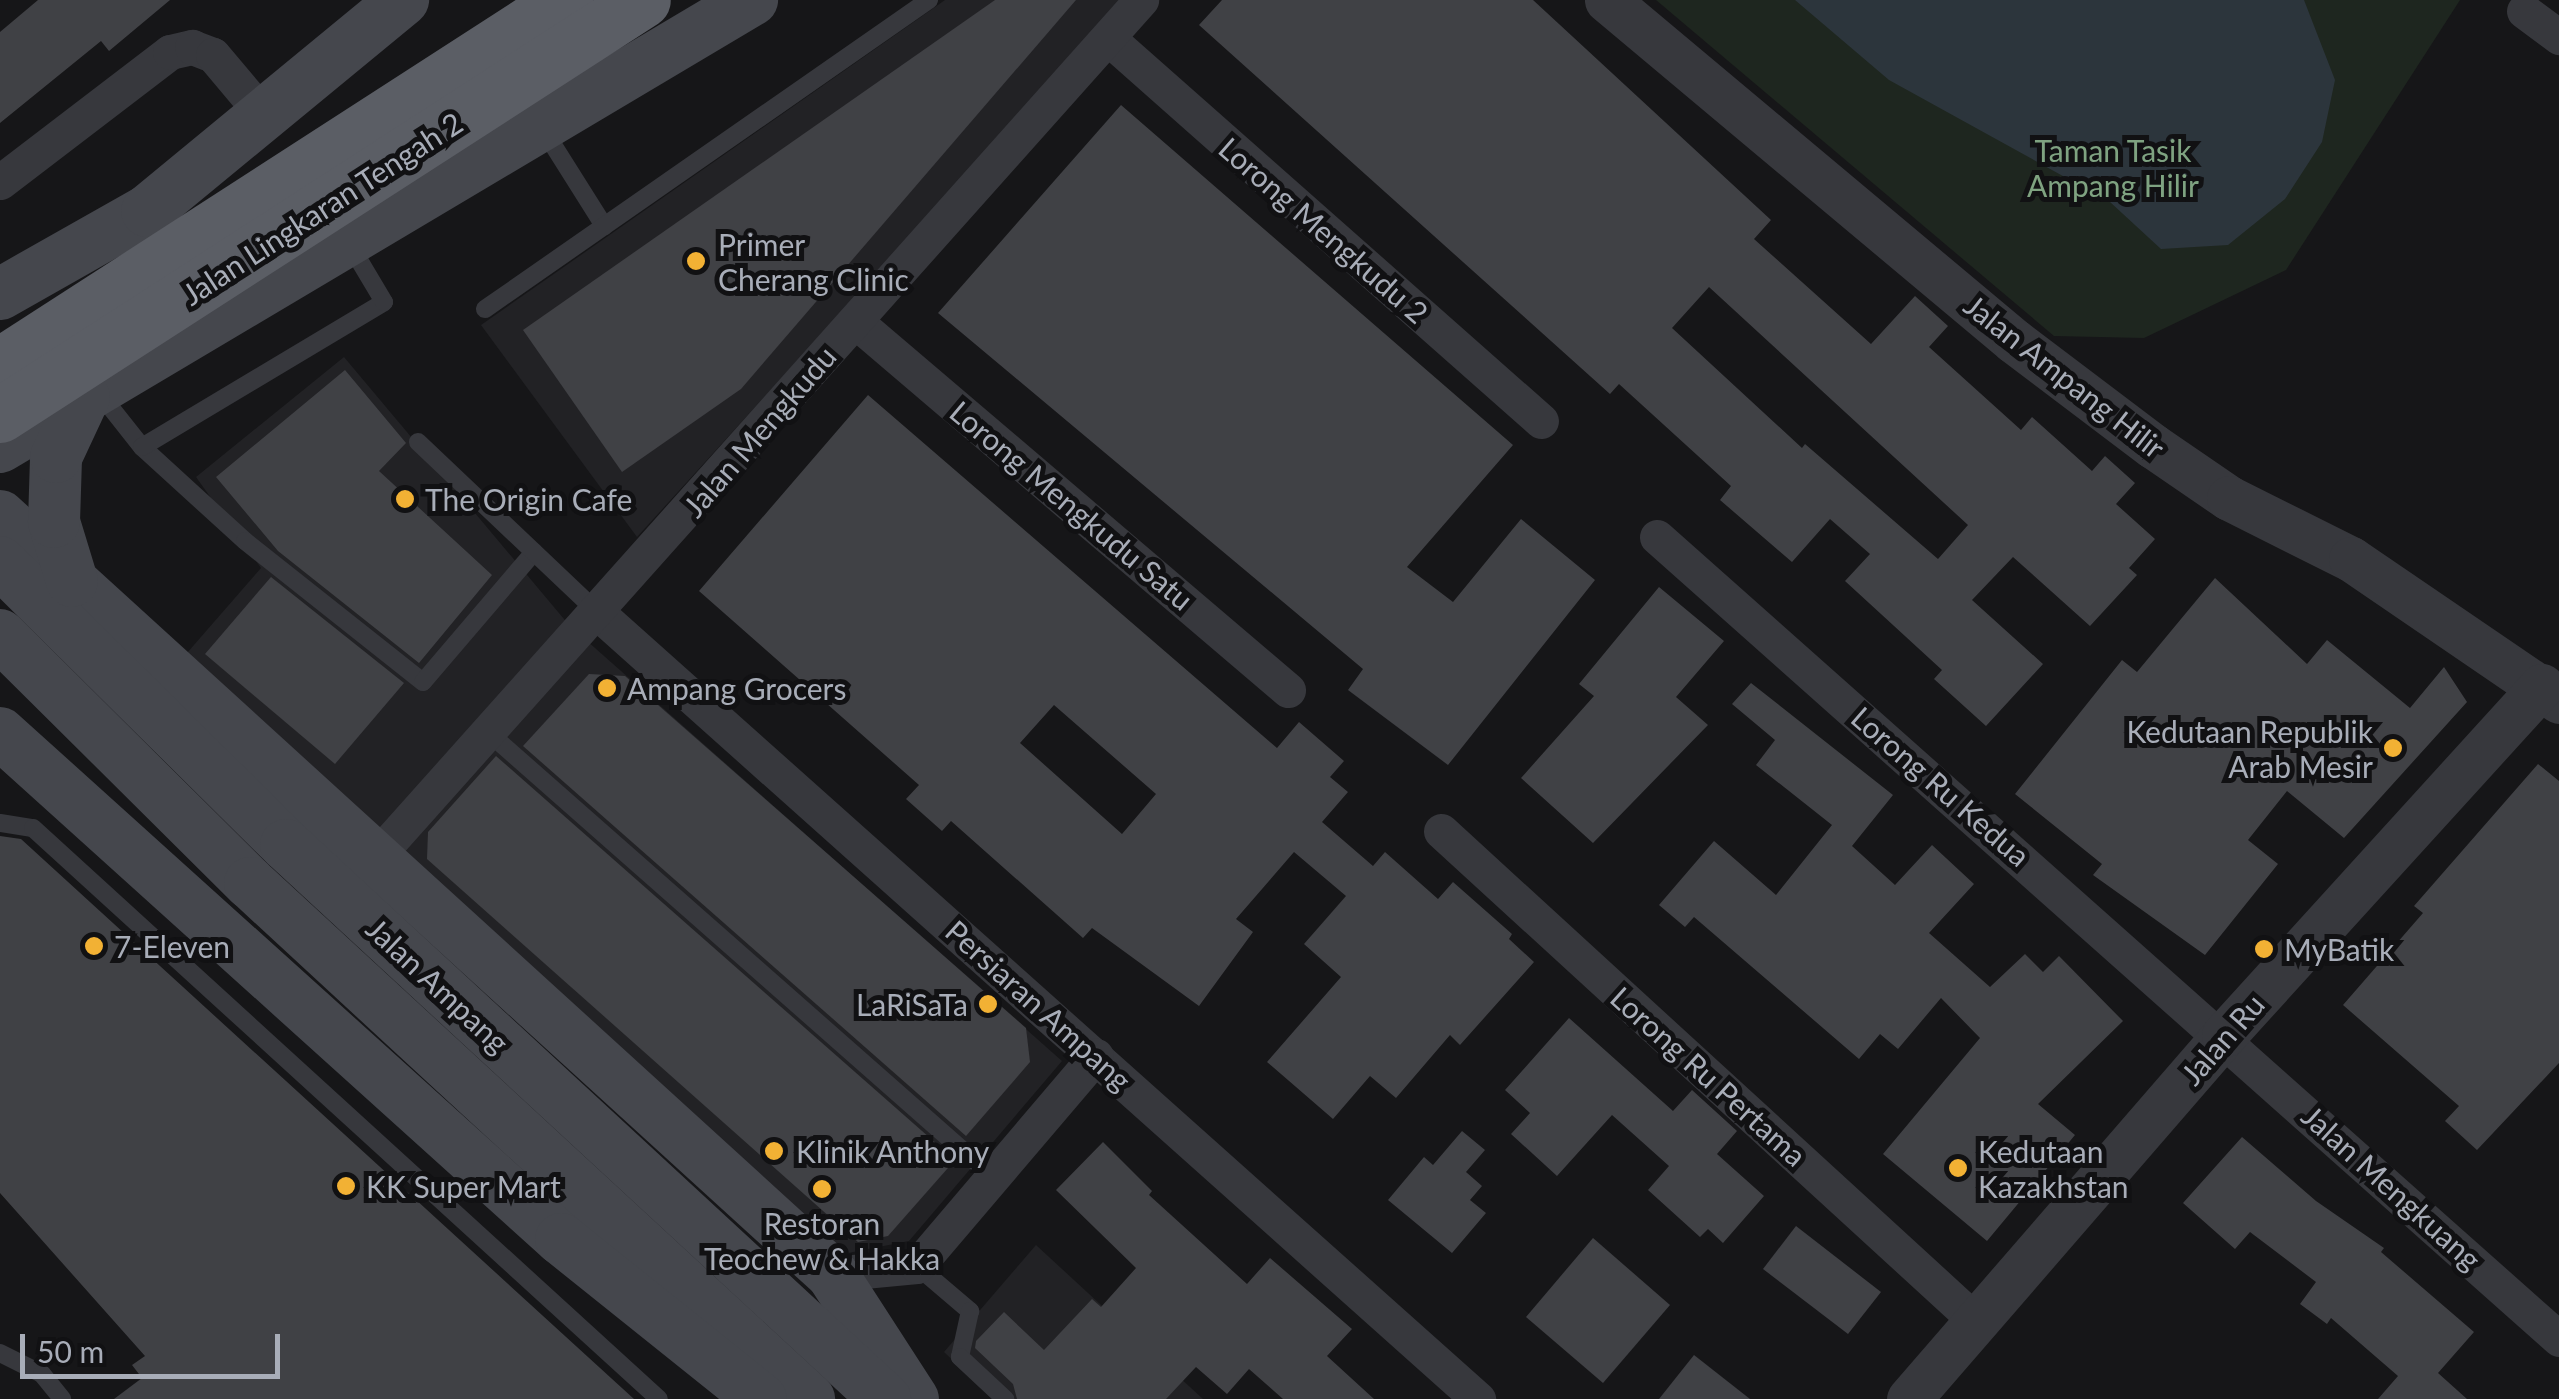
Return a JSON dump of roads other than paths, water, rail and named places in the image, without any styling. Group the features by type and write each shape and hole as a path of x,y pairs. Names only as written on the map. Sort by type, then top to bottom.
{"highway":[{"name":"Jalan Lingkaran Tengah 2","path":"0,365 565,0"},
{"name":"Jalan Lingkaran Tengah 2","path":"46,406 643,0"}],"main road":[{"path":"0,294 147,211 261,112 403,0"},
{"path":"0,447 46,406 348,240 752,0"},
{"path":"46,406 56,457 54,522 72,582"},
{"path":"7,540 72,582 832,1274 913,1399"},
{"name":"Jalan Ampang","path":"7,540 286,845 885,1399"},
{"name":"Jalan Ampang","path":"0,635 250,883 810,1399"},
{"path":"0,733 561,1239 762,1399"},
{"path":"0,750 46,776"}],"street":[{"name":"Jalan Mengkudu","path":"374,859 599,614 1141,0"},
{"name":"Jalan Ampang Hilir","path":"1607,0 2014,342 2153,446 2229,498 2351,559 2550,694"},
{"path":"2524,12 2559,37"},
{"name":"Lorong Mengkudu 2","path":"1108,38 1541,421"},
{"path":"0,182 170,52 192,47 213,55 261,112"},
{"name":"Lorong Mengkudu Satu","path":"855,320 1288,690"},
{"name":"Lorong Ru Kedua","path":"1657,537 2224,1035"},
{"name":"Persiaran Ampang","path":"599,614 1478,1399"},
{"name":"Jalan Ru","path":"1909,1399 2224,1035 2550,694"},
{"name":"Lorong Ru Pertama","path":"1441,831 1978,1322"},
{"name":"Jalan Mengkuang","path":"2224,1035 2559,1339"},
{"path":"832,1274 917,1266 1096,1056"}],"lane":[{"path":"485,309 929,0"},
{"path":"540,126 604,226"},
{"path":"142,447 384,302 348,240"},
{"path":"46,406 142,447 244,541 423,682 534,552"},
{"path":"418,442 599,614"},
{"path":"489,734 994,1177"},
{"path":"0,823 33,828 659,1399"},
{"path":"917,1266 970,1311 960,1356 1005,1399"},
{"path":"0,1353 42,1374 62,1399"}],"place":[{"name":"Primer Cherang Clinic","path":"696,261"},
{"name":"The Origin Cafe","path":"405,499"},
{"name":"Ampang Grocers","path":"607,688"},
{"name":"Kedutaan Republik Arab Mesir","path":"2393,748"},
{"name":"7-Eleven","path":"94,946"},
{"name":"MyBatik","path":"2264,949"},
{"name":"LaRiSaTa","path":"988,1004"},
{"name":"Klinik Anthony","path":"774,1151"},
{"name":"Kedutaan Kazakhstan","path":"1958,1168"},
{"name":"KK Super Mart","path":"346,1186"},
{"name":"Restoran Teochew & Hakka","path":"822,1189"}],"park label":[{"name":"Taman Tasik Ampang Hilir","path":"2113,167"}]}
